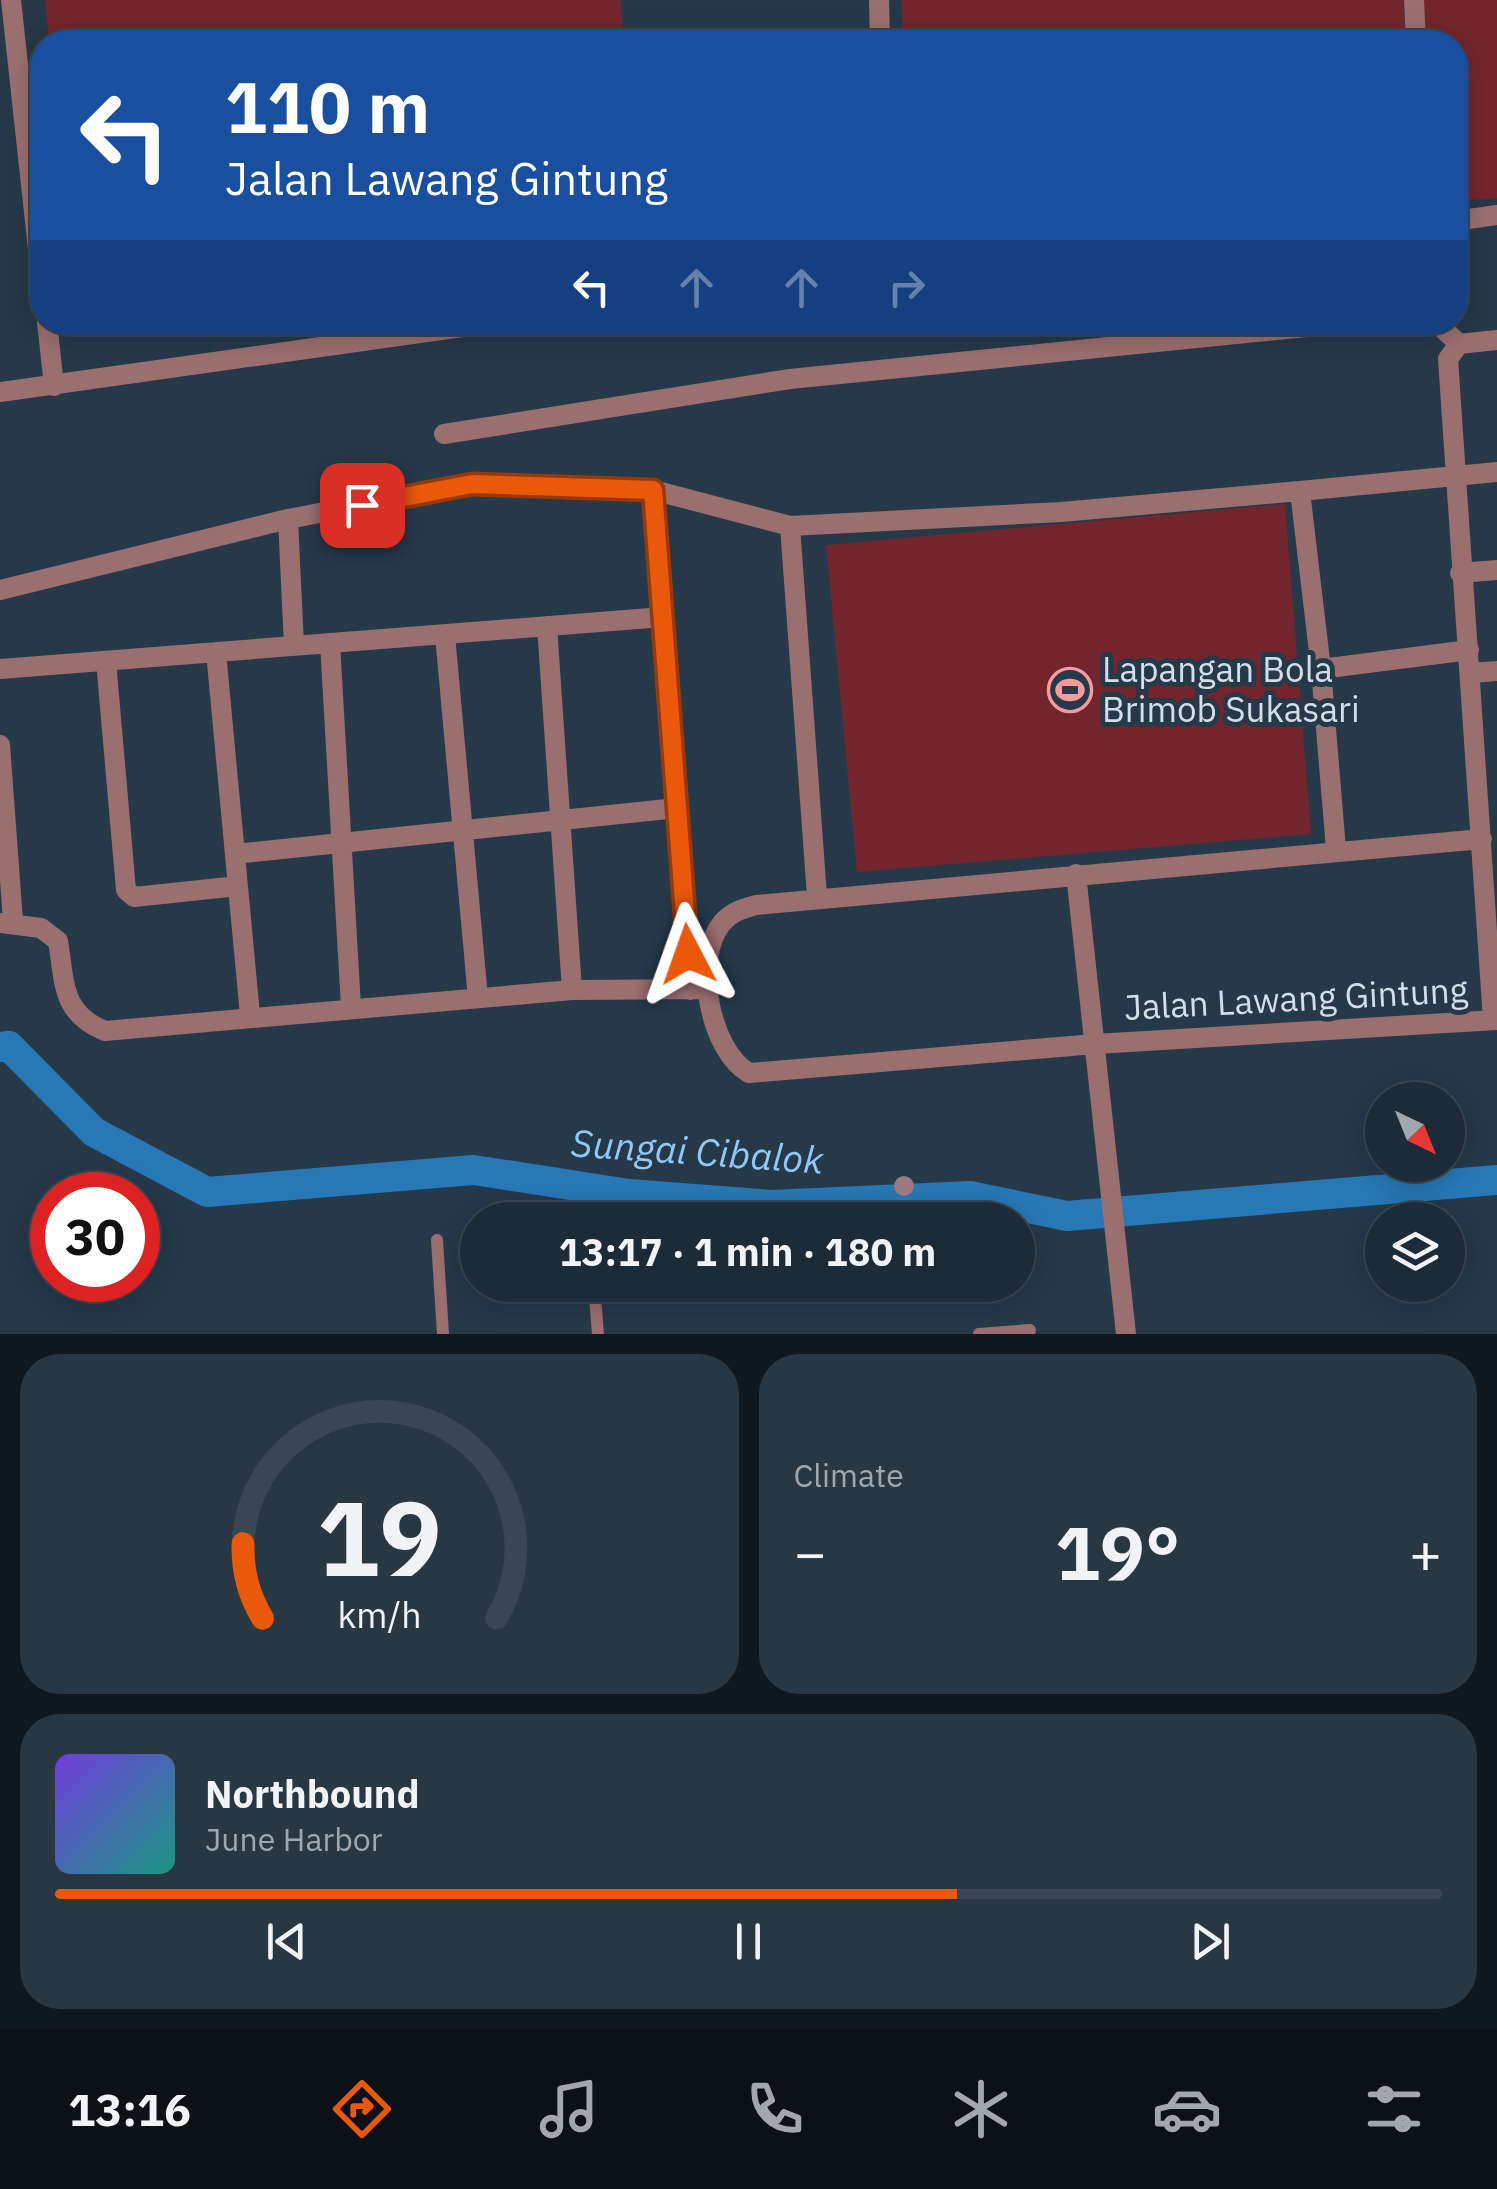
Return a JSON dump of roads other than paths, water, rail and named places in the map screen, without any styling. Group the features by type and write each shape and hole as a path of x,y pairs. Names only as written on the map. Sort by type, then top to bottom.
{"street":[{"path":"10,0 30,179"},
{"path":"879,0 880,30"},
{"path":"1414,0 1415,30"},
{"path":"1468,219 1497,215"},
{"path":"48,335 54,386"},
{"path":"0,392 408,335"},
{"path":"444,434 790,379 1228,335"},
{"path":"1450,335 1459,344 1497,340"},
{"name":"Jalan Lawang Gintung","path":"653,490 677,808 699,989 718,1042 732,1064 749,1073 1095,1044 1495,1020 1492,891 1482,839 1488,780 1460,574 1454,476 1448,359 1459,344"},
{"path":"0,590 288,520 472,484 653,490 790,526 1061,512 1497,472"},
{"path":"1300,490 1322,668 1336,849"},
{"path":"288,520 294,646"},
{"path":"790,526 817,896"},
{"path":"1460,574 1497,570"},
{"path":"0,669 662,618"},
{"path":"548,626 572,990"},
{"path":"445,635 478,998"},
{"path":"330,643 351,1007"},
{"path":"1322,668 1469,650"},
{"path":"216,652 250,1015"},
{"path":"106,660 126,890 134,897 238,886"},
{"path":"1472,673 1497,671"},
{"path":"0,745 6,922 41,928 58,942 69,1004 83,1022 105,1030 572,990 699,989"},
{"path":"235,854 677,808"},
{"name":"Jalan Lawang Gintung","path":"699,989 718,926 732,912 817,896 1482,839"},
{"name":"Jalan Lawang Gintung","path":"1076,874 1126,1334"}],"lane":[{"path":"436,1240 444,1334"},
{"path":"595,1302 598,1334"},
{"path":"980,1334 1030,1330"}],"waterway":[{"name":"Sungai Cibalok","path":"0,1047 9,1046 94,1132 207,1192 474,1170 629,1194 772,1205 970,1196 1067,1216 1497,1180"}],"place":[{"name":"Lapangan Bola Brimob Sukasari","path":"1070,690"}]}
